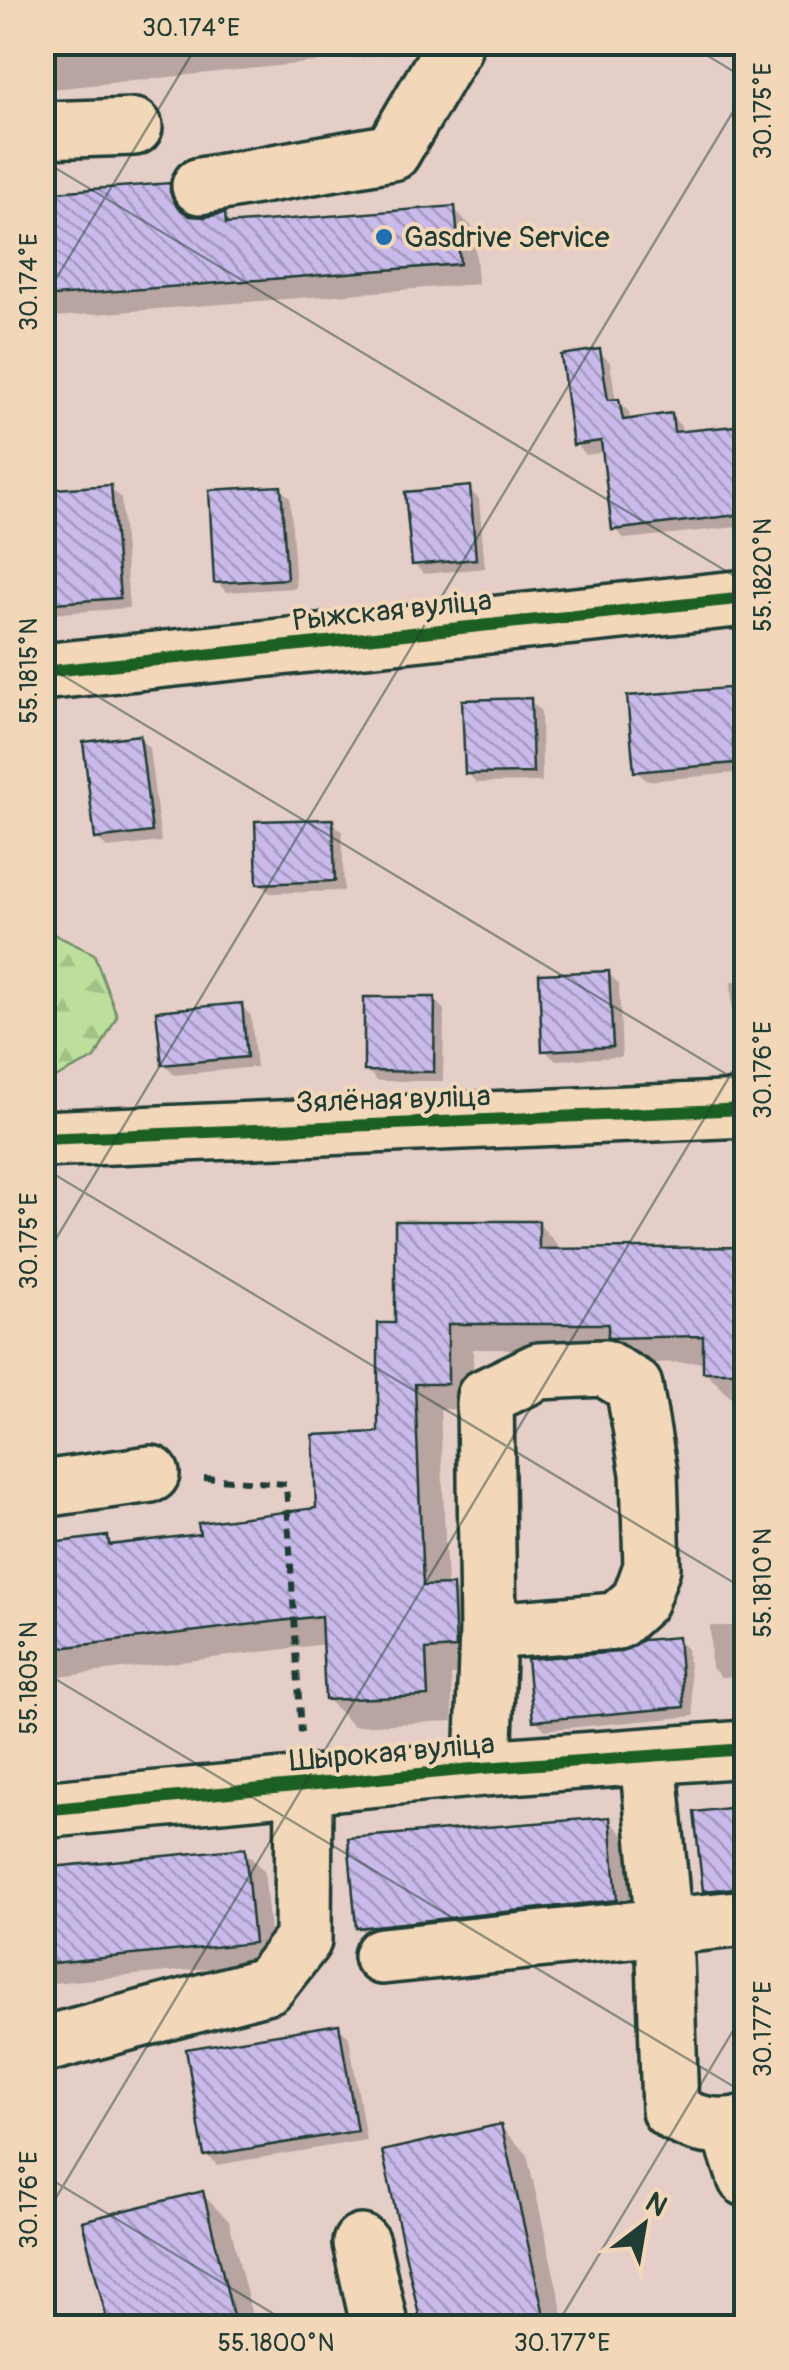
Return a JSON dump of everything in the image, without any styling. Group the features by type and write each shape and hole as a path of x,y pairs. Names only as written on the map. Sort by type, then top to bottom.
{"street":[{"path":"200,186 392,152 454,48 453,42"},
{"path":"42,130 134,127"},
{"name":"Рыжская вуліца","path":"42,672 746,598"},
{"name":"Зялёная вуліца","path":"42,1139 746,1109"},
{"path":"483,1768 488,1631 485,1396 539,1371 604,1368 634,1386 649,1473 652,1567 640,1600 617,1621 488,1631"},
{"path":"42,1489 151,1474"},
{"name":"Шырокая вуліца","path":"42,1810 483,1768 746,1749"},
{"path":"648,1758 664,1928 670,2110 688,2122 741,2143"},
{"path":"42,2044 268,1985 303,1940 304,1784"},
{"path":"382,1956 746,1918"},
{"path":"361,2243 380,2328"}],"path":[{"path":"151,1474 286,1484 304,1784"}],"green space":[{"path":"43,929 94,954 117,1016 95,1058 43,1084"}],"building":[{"path":"170,183 177,207 190,216 225,213 226,224 455,206 460,264 42,297 42,193"},
{"path":"600,349 608,400 619,399 623,420 672,413 674,432 746,425 746,514 612,530 601,441 573,445 561,355"},
{"path":"111,485 120,598 42,604 42,490"},
{"path":"281,486 287,579 214,583 209,490"},
{"path":"470,486 476,559 412,565 405,492"},
{"path":"728,688 735,763 634,772 627,696"},
{"path":"531,698 533,773 465,774 462,700"},
{"path":"140,735 152,832 95,839 83,742"},
{"path":"333,819 335,881 257,884 255,821"},
{"path":"609,971 613,1047 542,1051 539,974"},
{"path":"364,997 435,997 434,1072 364,1071"},
{"path":"242,1003 247,1057 162,1065 156,1011"},
{"path":"395,1221 539,1221 539,1249 746,1247 746,1372 703,1372 703,1336 608,1338 608,1324 448,1324 448,1384 415,1384 423,1586 453,1585 456,1648 426,1650 428,1696 325,1700 321,1616 42,1650 42,1544 108,1536 109,1545 200,1534 198,1523 316,1508 313,1435 378,1432 378,1323 395,1323"},
{"path":"678,1637 684,1707 533,1721 527,1659 619,1652 643,1640"},
{"path":"746,1806 746,1887 703,1891 694,1812"},
{"path":"610,1817 617,1900 356,1928 348,1838"},
{"path":"245,1848 254,1943 42,1964 42,1868"},
{"path":"339,2024 357,2131 204,2156 186,2049"},
{"path":"501,2124 547,2328 422,2328 382,2151"},
{"path":"203,2191 236,2328 109,2328 82,2221"}],"cycle path":[{"path":"42,672 746,598"},
{"path":"42,1139 746,1109"},
{"path":"42,1810 483,1768 746,1749"}],"place":[{"name":"Gasdrive Service","path":"384,237"}]}
